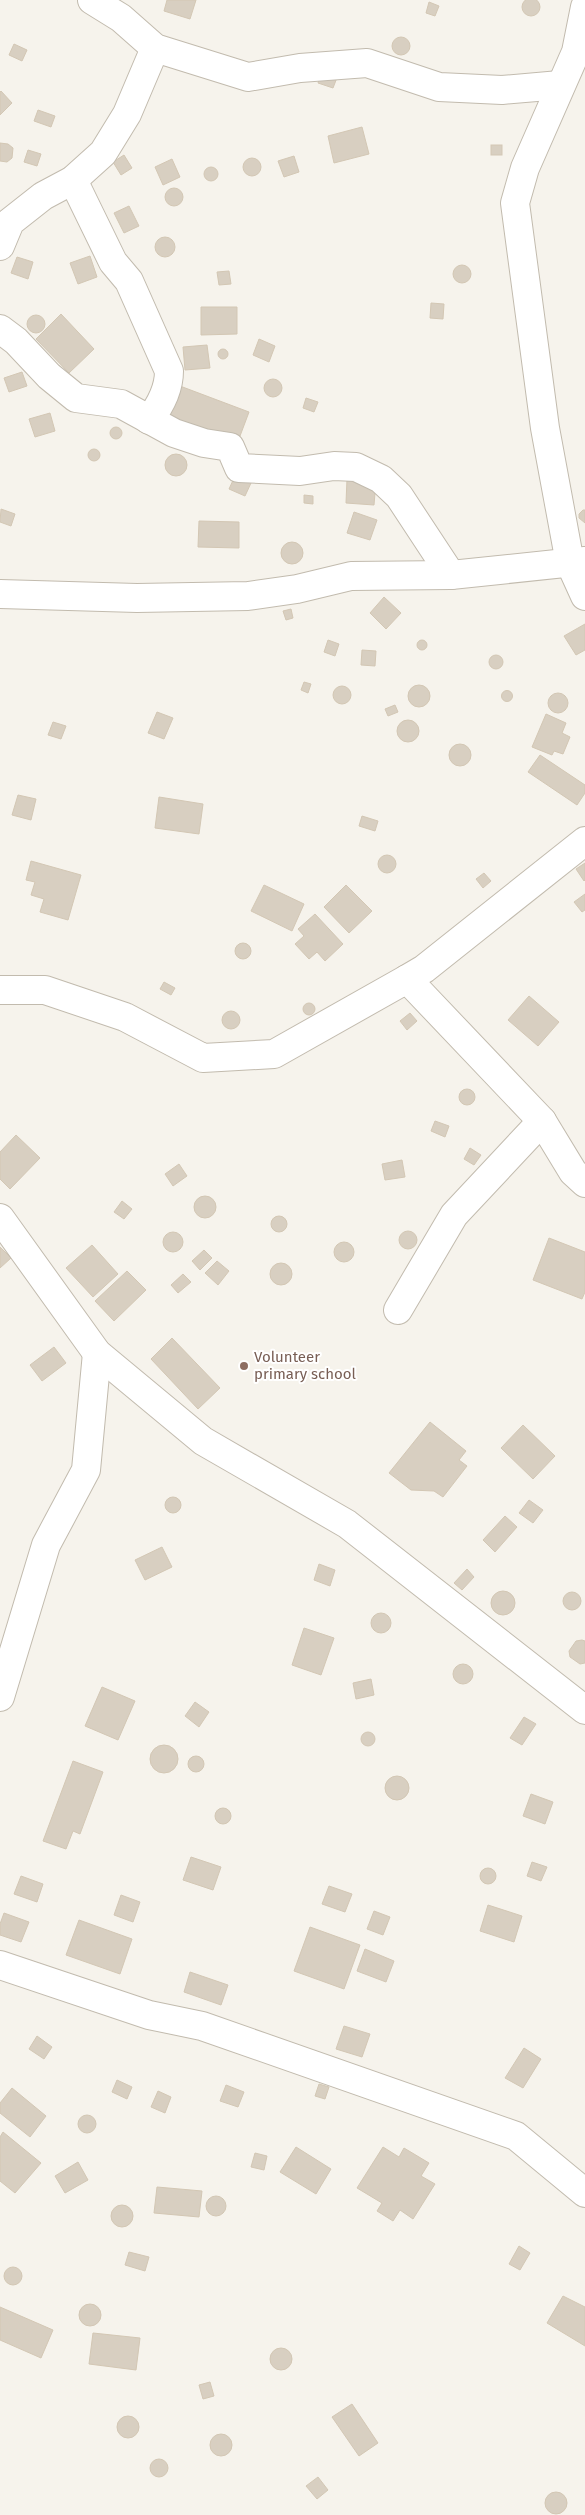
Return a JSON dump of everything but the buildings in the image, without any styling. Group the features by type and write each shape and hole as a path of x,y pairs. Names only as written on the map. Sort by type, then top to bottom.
{"street":[{"path":"92,0 121,18 155,48 248,77 300,68 367,63 439,87 502,90 570,81"},
{"path":"585,8 570,81 525,168 515,204 545,428 585,596"},
{"path":"0,246 10,222 43,196 74,180 103,153 127,114 155,48"},
{"path":"74,180 114,262 129,280 169,371 169,380 160,406 149,420"},
{"path":"0,329 16,341 49,376 76,398 121,404 174,433 204,443 230,447 239,468 300,471 334,466 356,467 381,479 399,496 451,575"},
{"path":"0,594 137,598 248,596 297,589 351,576 451,575 577,562"},
{"path":"0,990 45,990 125,1017 203,1058 274,1054 424,969 585,841"},
{"path":"407,979 542,1121 573,1172 585,1183"},
{"path":"398,1310 454,1215 542,1121"},
{"path":"0,1218 96,1353 203,1440 347,1524 585,1710"},
{"path":"0,1697 46,1545 86,1470 96,1353"},
{"path":"0,1965 150,2015 202,2026 516,2136 585,2193"}],"place":[{"name":"Volunteer primary school","path":"244,1366"}]}
